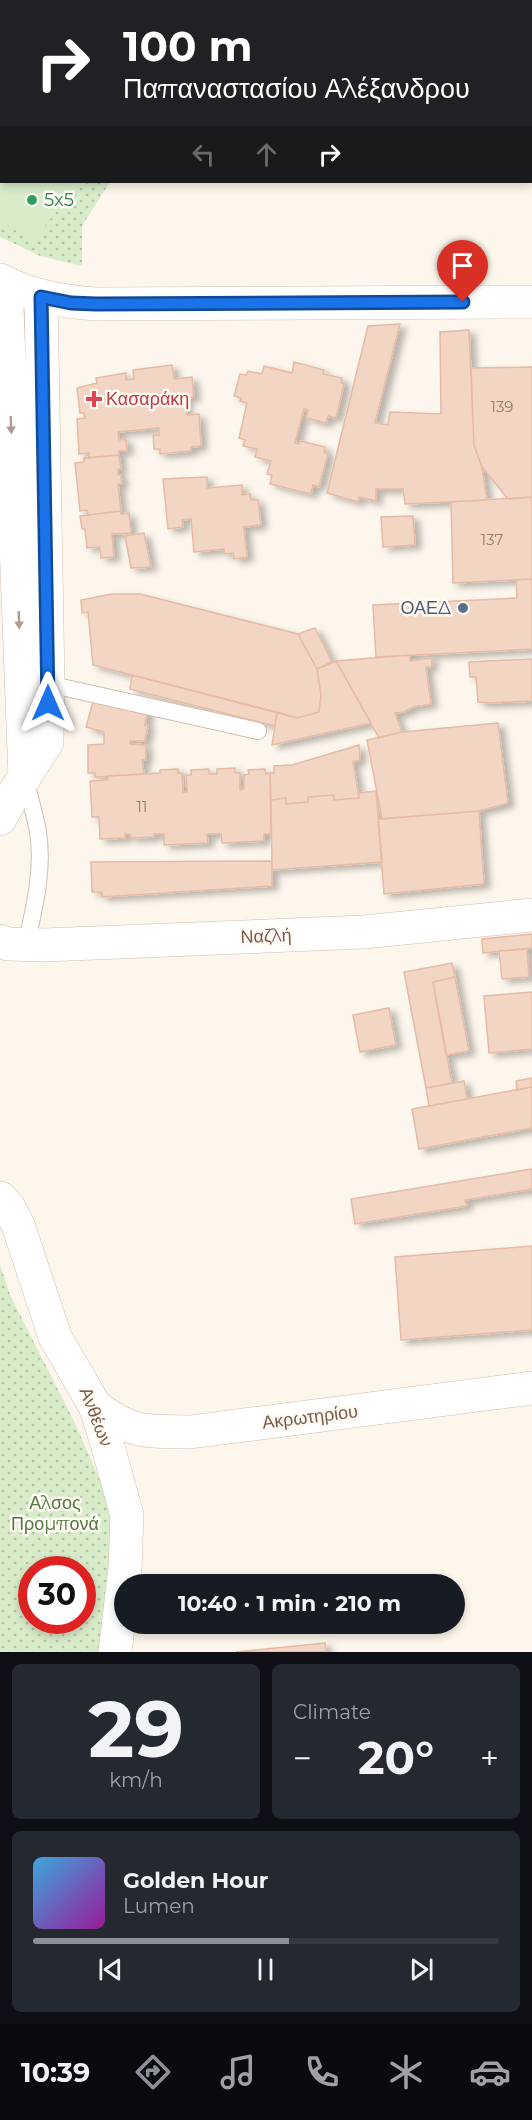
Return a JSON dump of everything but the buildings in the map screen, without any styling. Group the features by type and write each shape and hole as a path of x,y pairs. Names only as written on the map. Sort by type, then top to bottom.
{"street":[{"path":"25,777 3,281 41,297 71,303 96,304 532,302"},
{"path":"0,819 47,742 41,297"},
{"name":"Ναζλή","path":"13,943 364,932 532,915"},
{"name":"Ανθέων","path":"0,1197 8,1206 18,1225 55,1337 95,1406 127,1515 125,1569 114,1652"},
{"name":"Ακρωτηρίου","path":"95,1406 116,1422 141,1431 190,1432 532,1388"}],"lane":[{"path":"48,684 258,731"},
{"path":"13,943 36,897 40,852 38,832 25,777"}],"green space":[{"path":"0,183 109,183 82,226 82,266 40,256 0,237"},
{"name":"5x5","path":"0,183 78,183 32,243 0,219"},
{"name":"Αλσος Προμπονά","path":"0,1265 11,1297 74,1421 120,1525 98,1652 0,1652"}],"place":[{"name":"5x5","path":"32,200"},
{"name":"Κασαράκη","path":"94,399"},
{"name":"ΟΑΕΔ","path":"463,608"}],"route":[{"path":"48,703 41,297 71,303 96,304 463,302"}]}
